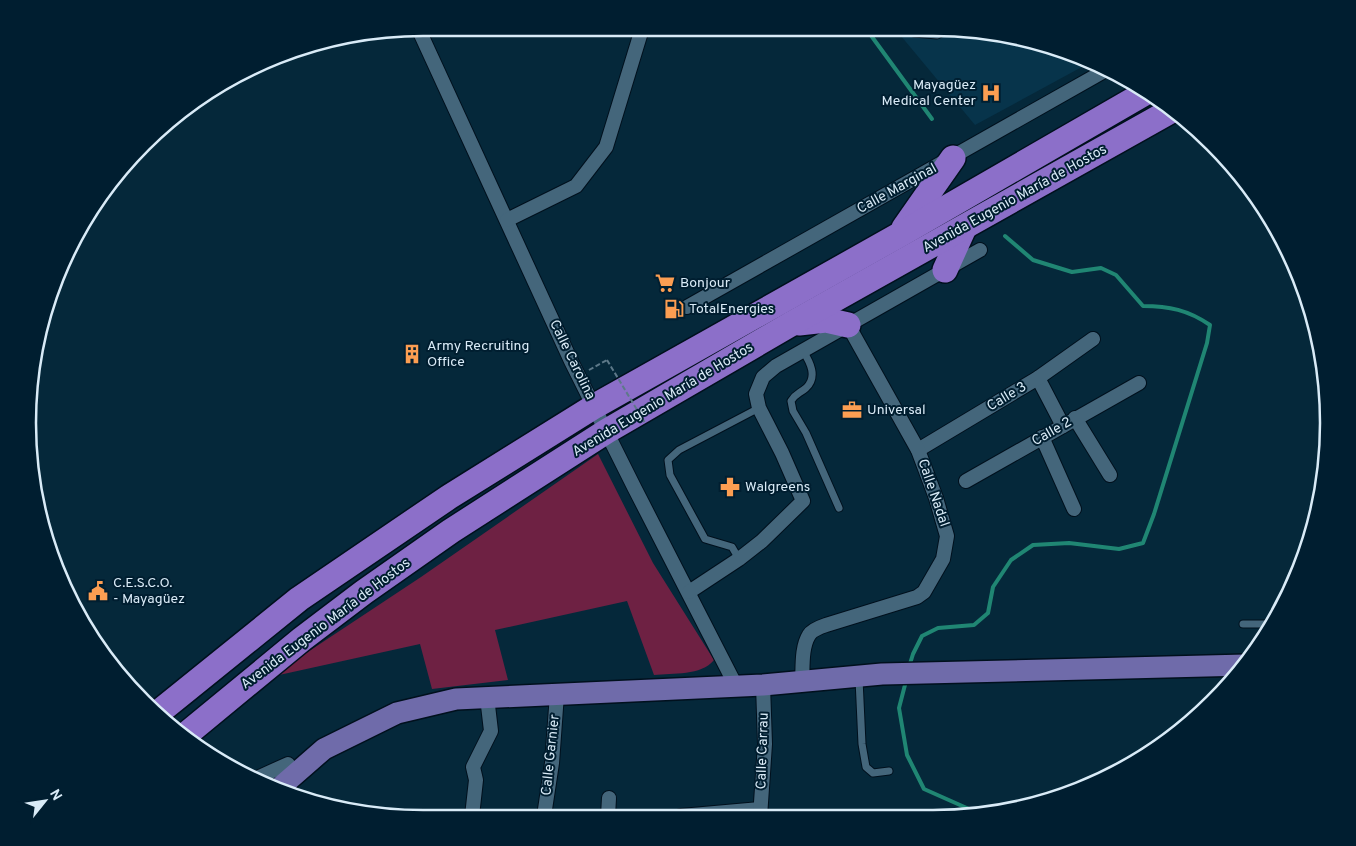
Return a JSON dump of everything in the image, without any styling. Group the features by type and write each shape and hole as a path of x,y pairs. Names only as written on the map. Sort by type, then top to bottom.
{"highway":[{"name":"Avenida Eugenio María de Hostos","path":"163,709 298,599 449,497 595,406 1140,96"},
{"name":"Avenida Eugenio María de Hostos","path":"189,731 302,639 364,592 451,531 607,431 791,324 1165,114"},
{"path":"900,234 953,158"},
{"path":"945,270 964,228"},
{"path":"791,324 826,320 848,326"}],"main road":[{"path":"284,784 324,749 397,713 456,699 763,685 882,674 1234,665"}],"street":[{"name":"Calle Carolina","path":"422,36 571,361 736,686"},
{"path":"507,220 576,186 606,147 640,36"},
{"name":"Calle Marginal","path":"687,307 1099,74"},
{"path":"689,592 762,542 803,501 782,453 759,408 756,394 762,377 776,366 980,250"},
{"name":"Calle Nadal","path":"802,682 804,653 809,634 826,625 917,597 924,592 943,559 947,536 936,498 918,450 848,326"},
{"name":"Calle 3","path":"918,450 1038,378 1093,339"},
{"path":"1038,378 1063,426"},
{"name":"Calle 2","path":"966,481 1139,383"},
{"path":"1075,418 1110,475"},
{"path":"1042,437 1074,509"},
{"name":"Calle Carrau","path":"760,810 765,744 763,685"},
{"name":"Calle Garnier","path":"545,810 552,763 557,694"},
{"path":"473,810 476,780 473,767 491,731 487,698"},
{"path":"264,775 288,764"},
{"path":"609,810 610,798"}],"lane":[{"path":"803,351 811,364 813,377 807,387 796,393 791,401 792,406 839,508"},
{"path":"739,559 732,547 705,539 670,475 668,460 679,450 759,408"},
{"path":"1242,624 1263,624"},
{"path":"858,676 866,767 870,771 889,770"}],"path":[{"path":"593,368 607,360 645,423"}],"shaded area":[{"name":"Mayagüez Medical Center","path":"901,36 958,37 1008,44 1033,49 1082,67 975,125"},
{"path":"598,454 653,563 714,660 708,665 702,669 686,673 654,675 627,601 495,630 508,680 432,689 420,644 270,677 421,577"}],"waterway":[{"path":"871,36 932,119"},
{"path":"909,667 922,636 938,628 974,625 988,613 993,587 1011,560 1033,545 1069,543 1119,549 1143,543 1154,514 1207,343 1210,325 1202,320 1178,310 1143,306 1116,275 1101,268 1072,272 1033,260 1005,236"},
{"path":"906,681 899,708 907,755 924,789 967,808"}],"place":[{"name":"Mayagüez Medical Center","path":"991,93"},
{"name":"Bonjour","path":"665,283"},
{"name":"TotalEnergies","path":"674,309"},
{"name":"Army Recruiting Office","path":"412,354"},
{"name":"Universal","path":"852,410"},
{"name":"Walgreens","path":"730,487"},
{"name":"C.E.S.C.O. - Mayagüez","path":"98,591"}]}
